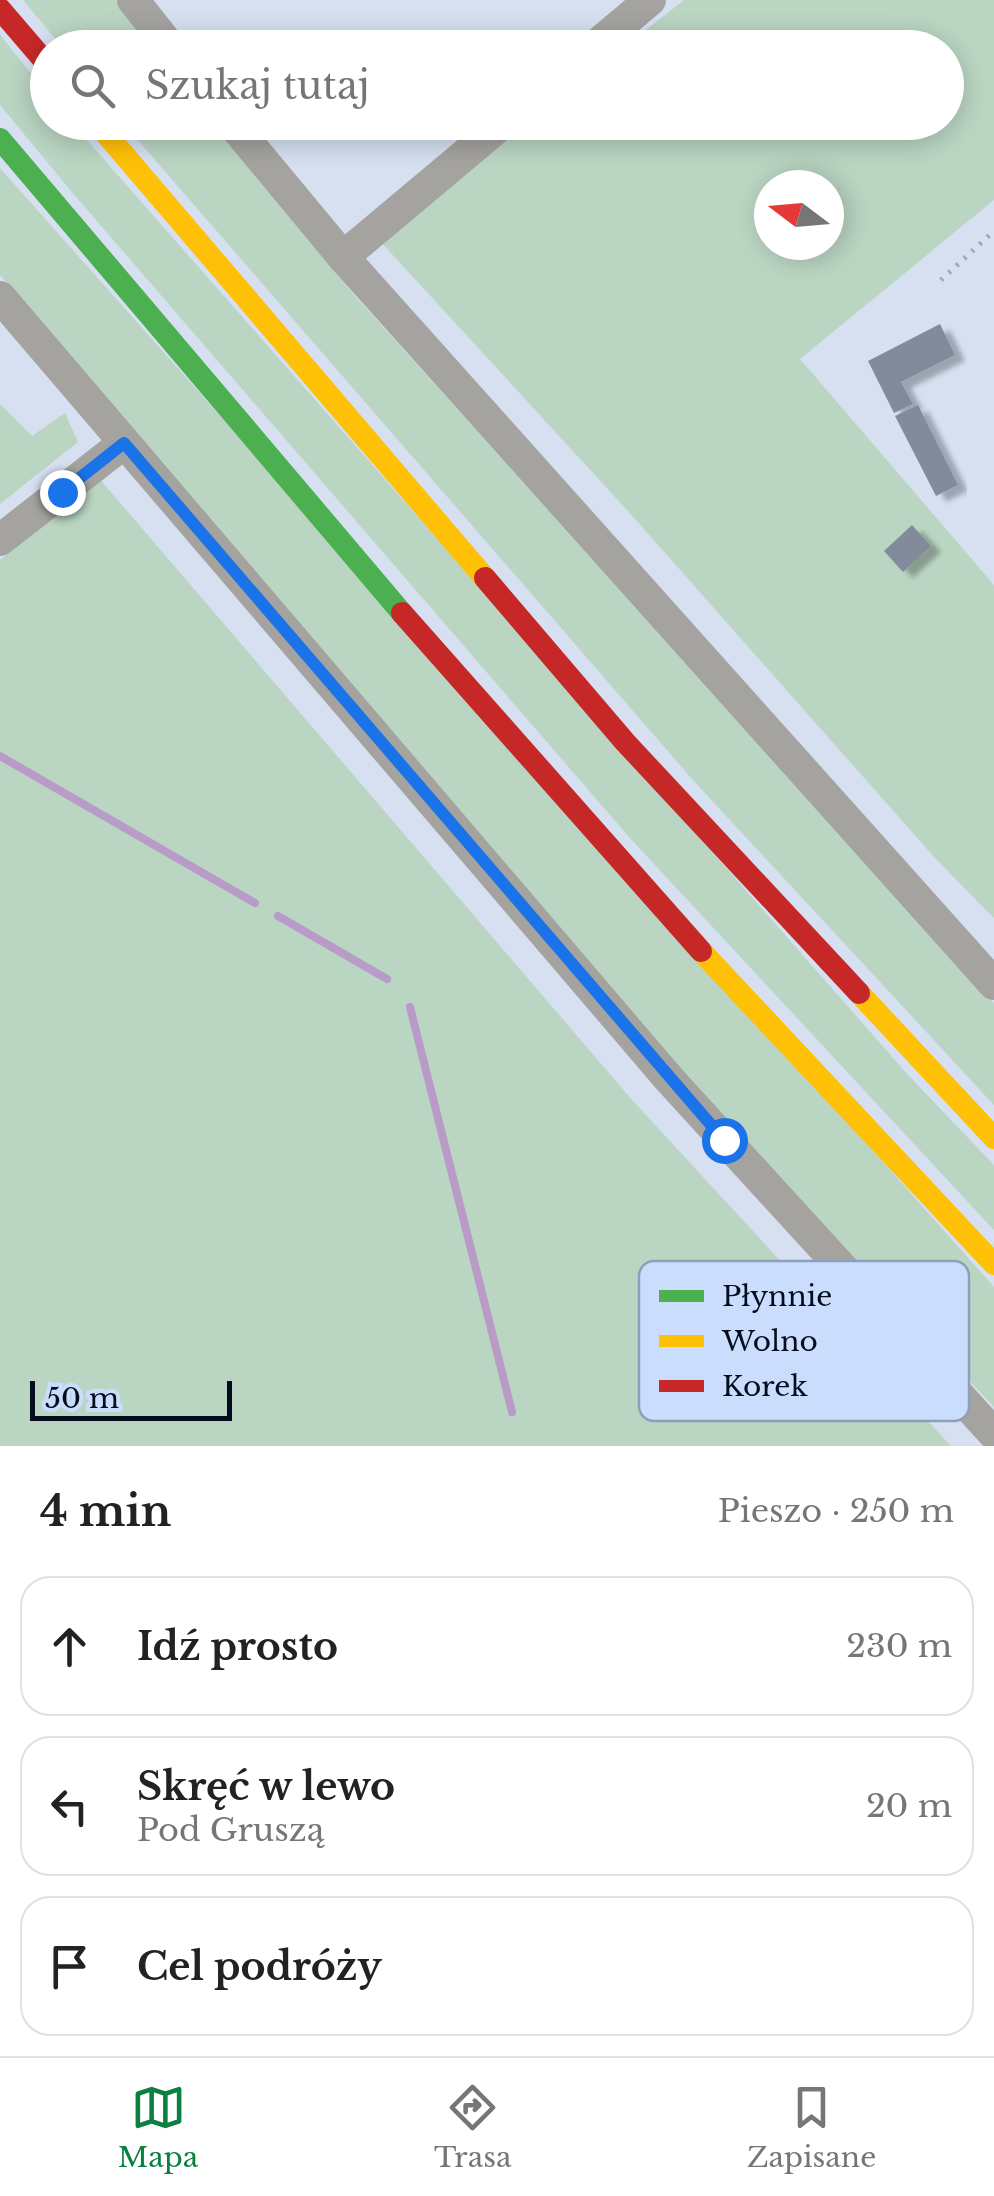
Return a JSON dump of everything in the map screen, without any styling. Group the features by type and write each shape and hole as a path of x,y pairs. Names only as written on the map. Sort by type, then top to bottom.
{"highway":[{"path":"0,9 30,44"},
{"path":"0,139 563,800 852,1118 994,1264"},
{"path":"111,140 625,742 994,1138"}],"street":[{"path":"133,0 157,30"},
{"path":"615,30 650,0"},
{"path":"246,140 343,256 994,984"},
{"path":"343,256 482,140"},
{"path":"0,296 670,1080 836,1261"},
{"path":"0,540 124,443"},
{"path":"969,1407 994,1434"}],"path":[{"path":"941,280 994,231"}],"green space":[{"path":"23,0 116,0 139,30 48,30"},
{"path":"684,0 994,0 994,200 800,359 994,585 994,918 935,858 628,511 379,240 506,140 964,140 964,30 646,30"},
{"path":"0,35 30,72 30,140 87,140 909,1076 994,1165 994,1230 629,837 71,191 0,105"},
{"path":"138,140 225,140 355,296 994,1003 994,1105 692,779"},
{"path":"0,168 994,1287 994,1407 969,1381 969,1261 856,1261 768,1168 428,783 0,275"},
{"path":"0,404 32,436 65,413 78,442 0,504"},
{"path":"98,477 633,1101 780,1261 639,1261 639,1421 928,1421 951,1446 0,1446 0,560"}],"building":[{"path":"940,324 955,355 901,382 913,404 894,413 868,361"},
{"path":"918,405 958,485 936,496 895,416"},
{"path":"912,525 931,546 903,572 884,551"}],"waterway":[{"path":"0,756 255,903"},
{"path":"278,916 387,979"},
{"path":"410,1007 512,1412"}],"traffic: fast":[{"path":"0,139 402,613"}],"traffic: slow":[{"path":"111,140 485,578"},
{"path":"701,951 994,1264"},
{"path":"859,993 994,1138"}],"traffic: jam":[{"path":"0,9 30,44"},
{"path":"485,578 625,742 859,993"},
{"path":"402,613 701,951"}],"route":[{"path":"62,492 124,443 724,1140"}]}
